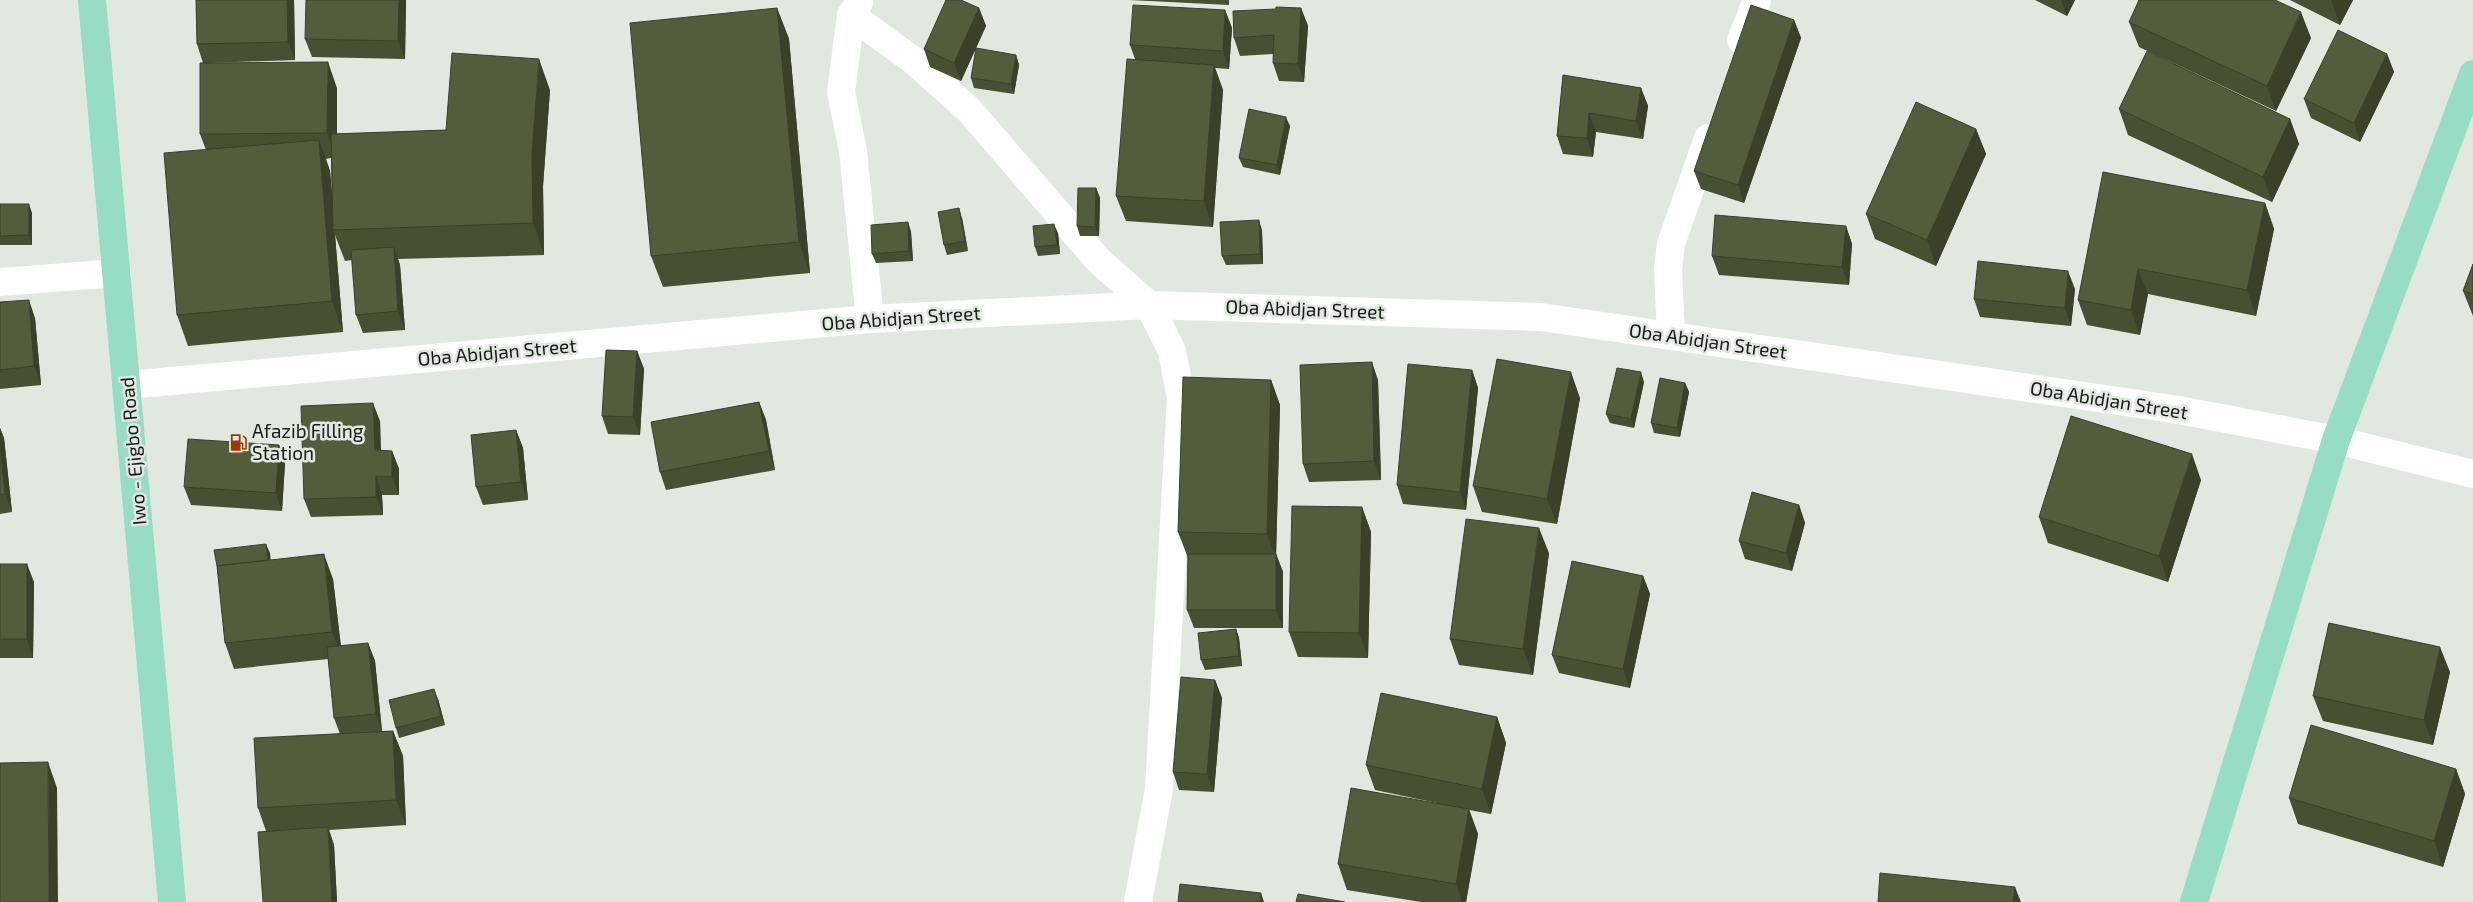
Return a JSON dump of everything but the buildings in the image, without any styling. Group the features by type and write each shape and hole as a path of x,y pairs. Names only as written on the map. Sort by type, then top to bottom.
{"main road":[{"name":"Iwo - Ejigbo Road","path":"92,0 172,902"},
{"path":"2194,902 2336,440 2473,74"}],"street":[{"path":"1734,62 1757,0"},
{"path":"856,8 969,110 1098,261 1148,305 1172,351 1181,398 1159,789 1138,902"},
{"path":"856,8 841,92 853,151 870,319"},
{"path":"1671,335 1668,270 1671,244 1715,116"},
{"path":"0,282 117,272"},
{"name":"Oba Abidjan Street","path":"127,385 870,319 1148,305 1541,316 2173,409 2336,440 2473,474"}],"place":[{"name":"Afazib Filling Station","path":"238,442"}]}
